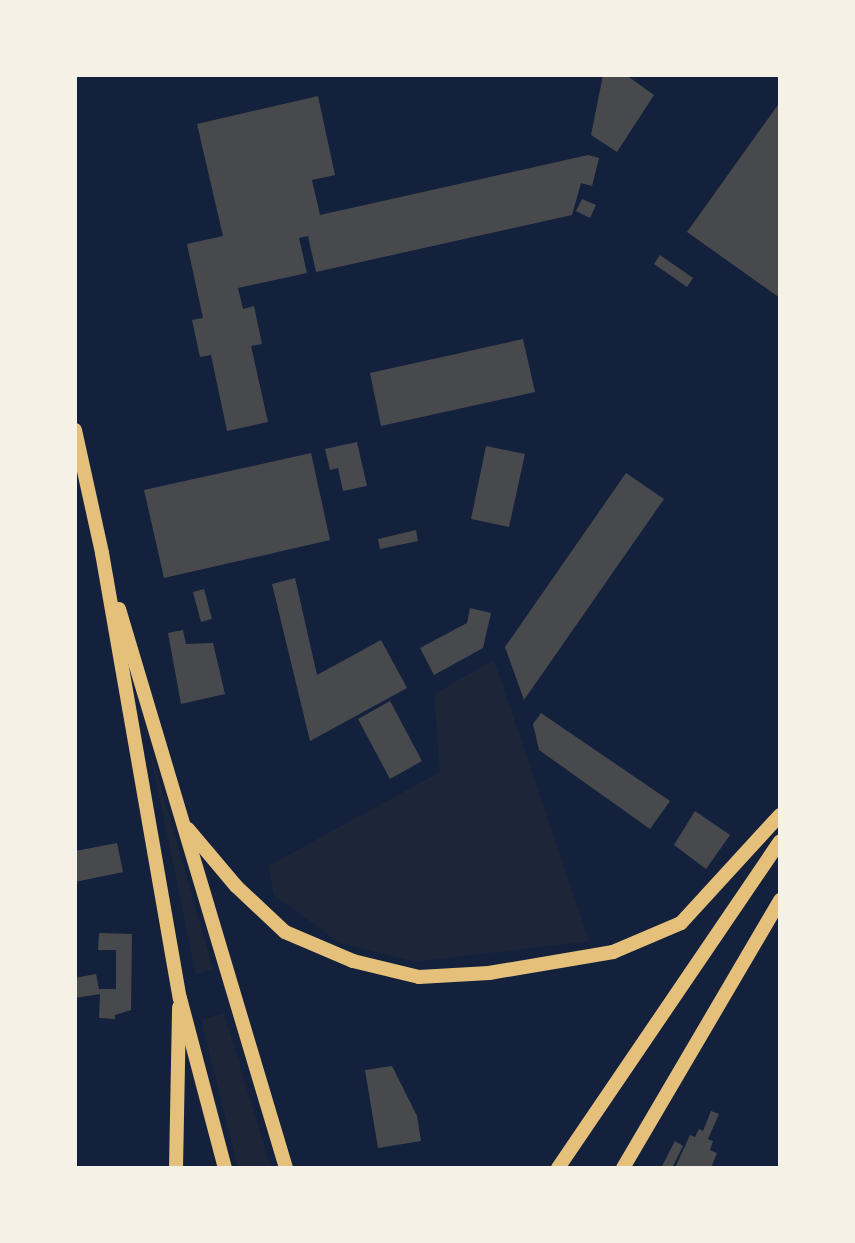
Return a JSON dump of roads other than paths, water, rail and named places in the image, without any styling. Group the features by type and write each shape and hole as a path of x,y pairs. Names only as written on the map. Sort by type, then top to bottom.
{"main road":[{"path":"75,430 102,553 180,998 225,1168"},
{"path":"102,553 188,829 286,1168"},
{"path":"188,829 236,886 285,932 353,961 419,977 489,972 613,951 681,923 780,815"},
{"path":"558,1168 780,841"},
{"path":"623,1168 780,900"},
{"path":"176,1168 180,998"}]}
